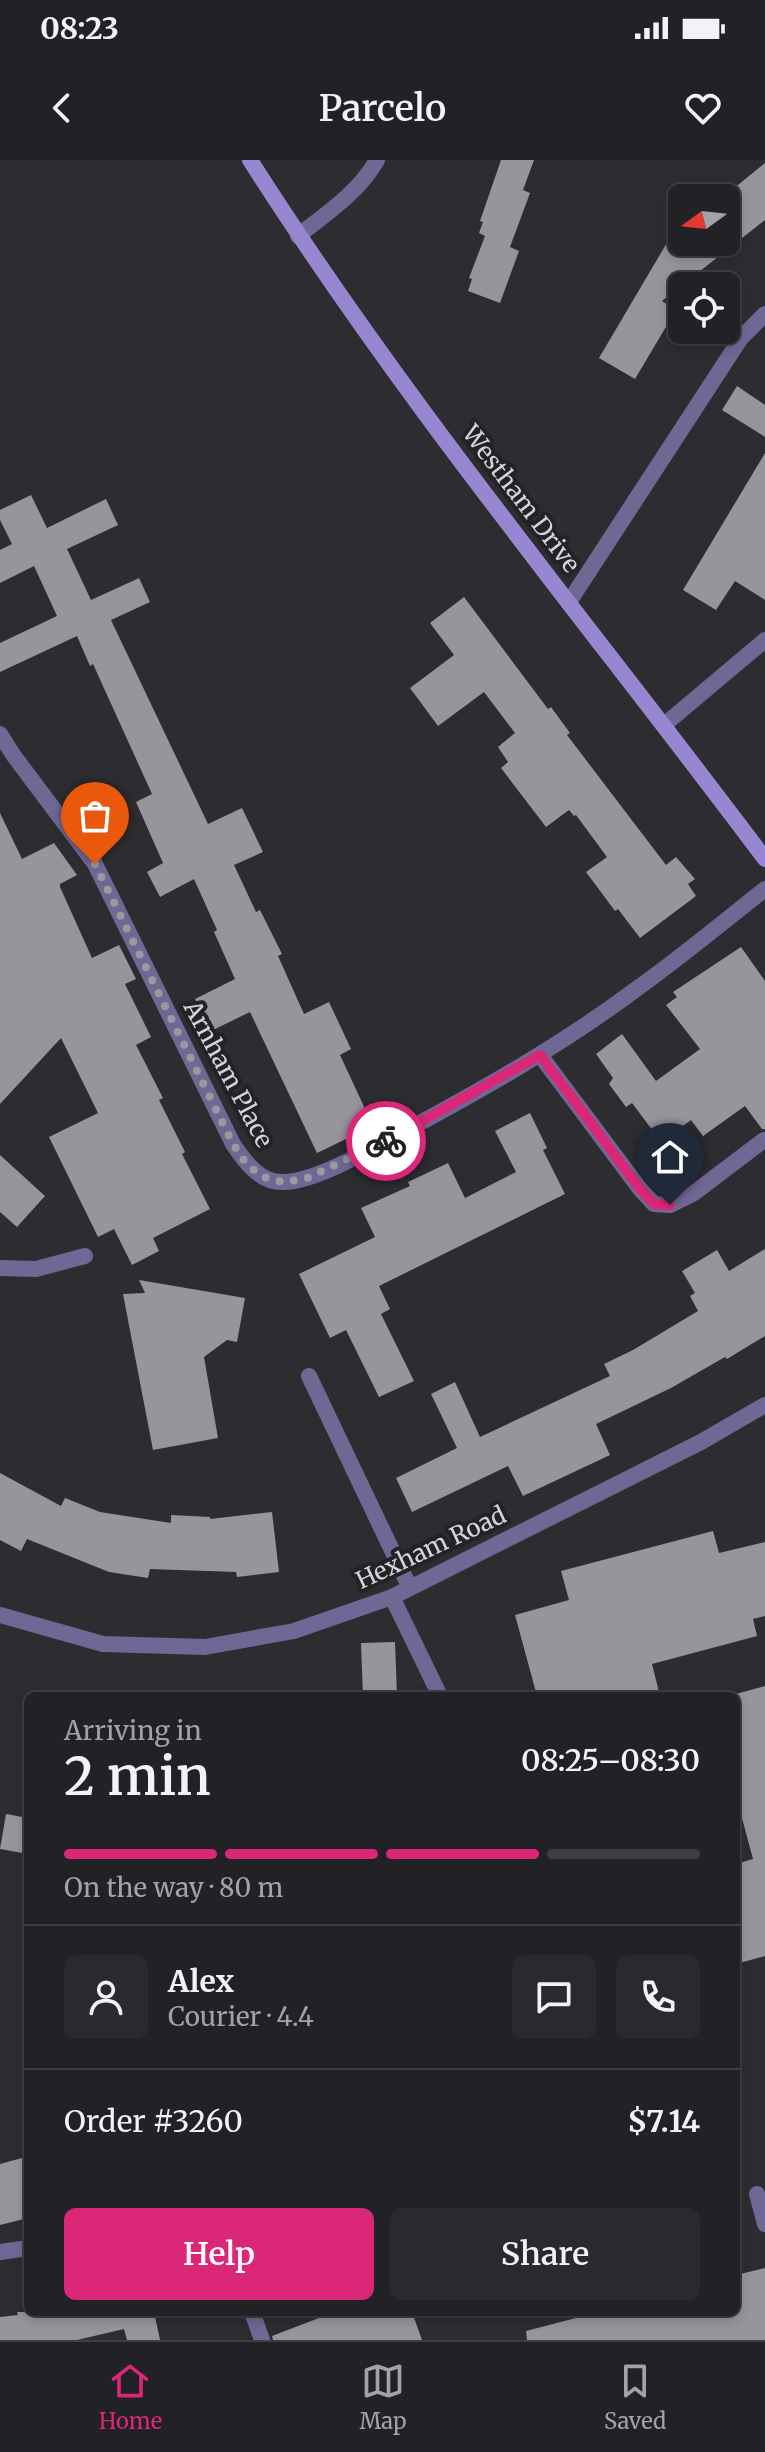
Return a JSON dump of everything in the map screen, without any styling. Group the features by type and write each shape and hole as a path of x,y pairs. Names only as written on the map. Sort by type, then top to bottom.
{"street":[{"name":"Westham Drive","path":"250,160 298,236 424,410 765,859"},
{"path":"298,236 341,202 369,175 377,160"},
{"path":"569,602 741,338 765,314"},
{"path":"664,725 765,640"},
{"name":"Arnham Place","path":"0,734 95,864 233,1144 247,1165 264,1177 282,1182 305,1179 359,1155 540,1055 635,991 765,889"},
{"path":"540,1055 654,1204 670,1205 694,1193 764,1140"},
{"path":"0,1268 36,1269 85,1256"},
{"path":"309,1376 410,1588"},
{"name":"Hexham Road","path":"0,1615 103,1644 205,1647 294,1631 392,1597 701,1442 765,1405"},
{"path":"392,1597 438,1692"},
{"path":"757,2194 765,2224"},
{"path":"0,2252 24,2249"},
{"path":"253,2316 262,2340"}],"building":[{"path":"501,160 534,160 523,190 530,193 510,247 519,251 500,303 468,291 472,279 469,278 485,236 479,233 483,222 480,221"},
{"path":"765,163 765,220 740,240 740,184"},
{"path":"668,241 668,256 719,256 699,272 668,272 668,296 662,301 668,305 668,323 635,379 599,358"},
{"path":"737,386 765,405 765,437 722,410"},
{"path":"765,453 765,600 735,581 716,610 683,590"},
{"path":"31,495 47,528 106,499 118,525 67,549 91,600 139,578 150,602 111,620 208,824 242,808 263,852 234,865 256,912 260,910 282,954 278,956 304,1014 329,1002 351,1049 340,1055 373,1126 317,1153 250,1012 211,1031 195,999 235,979 194,879 160,897 147,872 163,863 136,802 152,794 93,664 90,666 77,636 0,672 0,643 57,616 34,566 0,583 0,550 12,544 0,520 0,510"},
{"path":"464,597 548,709 551,707 570,733 567,735 666,865 676,857 695,879 688,884 696,896 640,938 586,872 607,857 576,815 569,810 546,827 501,768 508,762 498,747 515,733 484,692 438,726 410,688 454,655 430,623"},
{"path":"0,813 22,859 54,843 77,875 60,884 60,887 92,958 119,945 136,979 125,984 151,1037 136,1045 163,1098 159,1100 185,1152 182,1154 210,1209 153,1238 159,1251 132,1265 114,1229 98,1237 49,1137 98,1113 61,1038 0,1104"},
{"path":"741,947 765,981 765,1129 745,1106 703,1136 691,1120 675,1132 669,1125 656,1135 632,1103 626,1107 609,1084 613,1078 596,1054 622,1034 656,1081 700,1049 666,1005 677,997 673,992"},
{"path":"530,1113 547,1148 543,1150 565,1194 379,1286 390,1309 381,1314 414,1381 379,1397 346,1330 330,1338 299,1274 375,1237 361,1208 410,1186 408,1182 448,1163 465,1198 516,1172 495,1131"},
{"path":"0,1155 45,1196 17,1227 0,1212"},
{"path":"765,1249 765,1336 727,1359 725,1357 671,1388 596,1424 610,1455 523,1496 508,1466 412,1512 396,1478 457,1448 431,1394 455,1382 480,1437 610,1376 604,1364 698,1311 690,1296 695,1293 682,1271 717,1250 729,1271"},
{"path":"139,1280 245,1298 237,1342 227,1340 204,1357 218,1438 153,1450 123,1294 145,1293"},
{"path":"0,1473 61,1506 65,1498 100,1512 171,1523 171,1515 210,1519 272,1512 279,1572 237,1577 236,1572 150,1569 148,1578 109,1572 27,1539 21,1551 0,1540"},
{"path":"713,1531 719,1553 765,1542 765,1616 753,1619 757,1636 652,1664 659,1692 536,1692 515,1615 569,1600 561,1571"},
{"path":"395,1642 397,1692 363,1692 361,1643"},
{"path":"765,1686 765,1956 740,1963 740,1863 753,1859 740,1811 740,1693"},
{"path":"6,1814 24,1817 24,1853 0,1849"},
{"path":"22,2158 24,2219 0,2225 0,2164"},
{"path":"765,2268 765,2340 527,2340 526,2331 584,2316 740,2316 740,2274"},
{"path":"17,2312 24,2312 24,2316 155,2316 160,2340 127,2340 124,2329 77,2340 0,2340 0,2317 18,2315"},
{"path":"413,2316 422,2340 273,2340 272,2336 319,2318"}],"way so far":[{"path":"95,864 233,1144 247,1165 264,1177 282,1182 305,1179 386,1141"}],"route":[{"path":"386,1141 540,1055 640,1189 654,1204 670,1205"}]}
